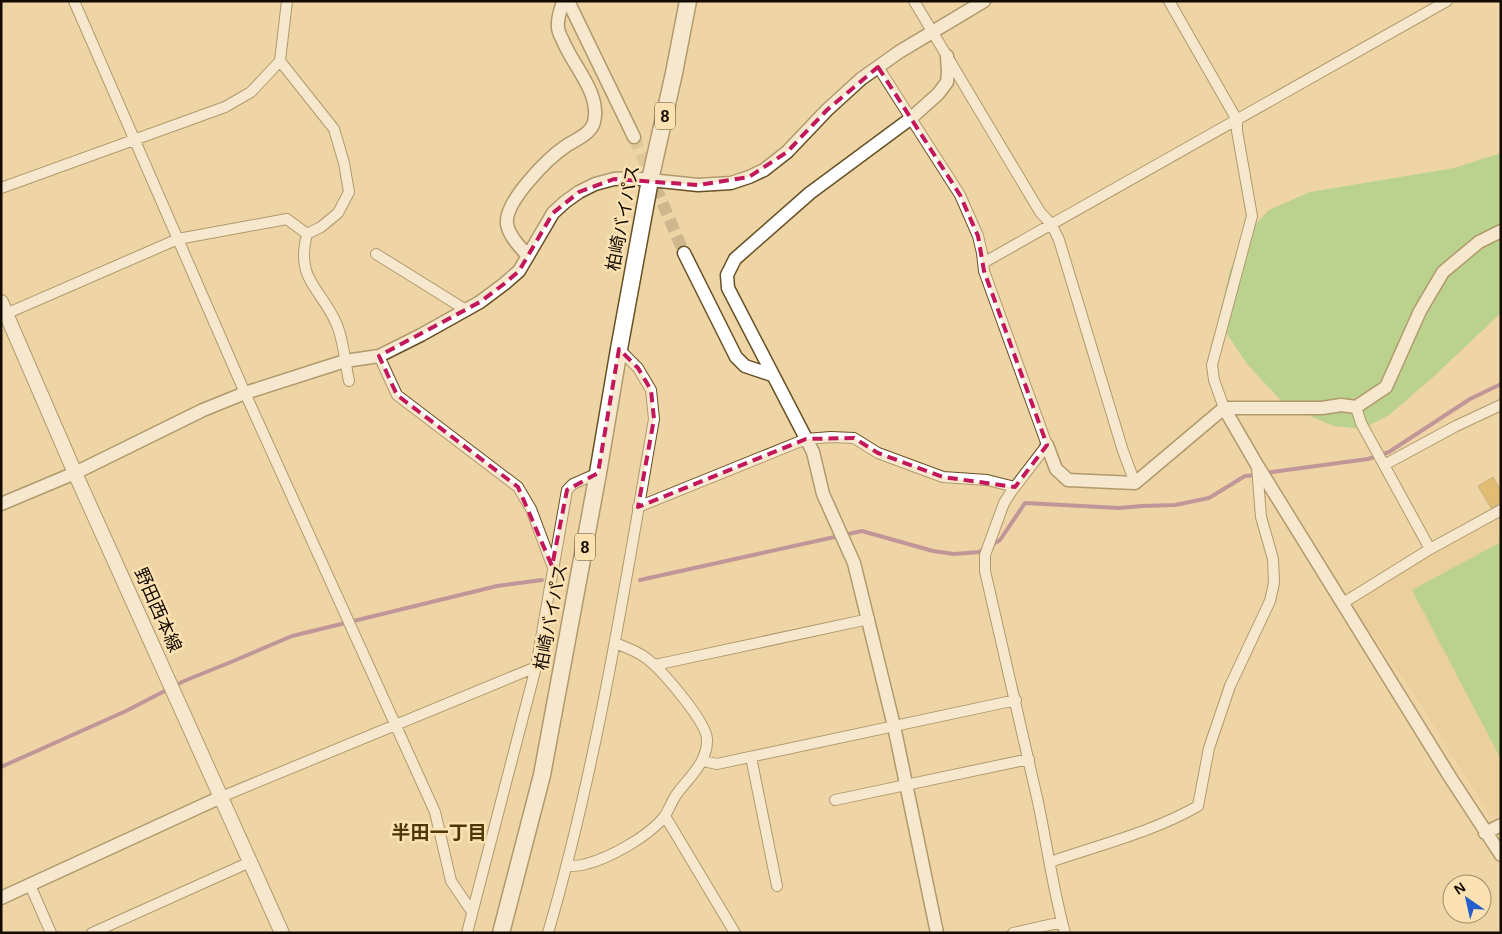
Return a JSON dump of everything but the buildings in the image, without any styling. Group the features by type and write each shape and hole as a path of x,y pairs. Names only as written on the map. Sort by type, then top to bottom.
{"highway":[{"name":"柏崎バイパス","path":"671,73 679,1"},
{"name":"柏崎バイパス","path":"501,933 542,774 650,180 671,73 688,1"}],"main road":[{"name":"野田西本線","path":"3,310 282,933"}],"street":[{"path":"74,1 245,393 435,812 451,881 472,912"},
{"path":"1,188 225,107 251,92 280,61 287,1"},
{"path":"528,256 511,235 507,223 512,208 524,187 540,166 566,146 582,137 594,124 596,108 590,90 566,49 558,29 558,17 563,1"},
{"path":"568,1 634,137"},
{"path":"914,1 1040,212 1052,225 1059,240 1123,451 1135,482"},
{"path":"1,504 75,473 203,410 245,393 345,361 379,356 421,336 466,310 504,284 518,271 553,213 579,192 595,184 614,179 650,180 698,185 731,183 764,170 787,152 861,78 899,52 984,1"},
{"path":"1170,1 1237,120 1237,131 1252,216 1212,365 1214,380 1224,408 1342,603 1485,833 1501,855"},
{"path":"982,264 1447,1"},
{"path":"937,933 894,726 854,563 823,494 813,452 728,288 727,275 735,259 810,193 910,119 938,94 947,82 946,56"},
{"path":"280,61 334,129 346,173 349,192 338,213 321,227 307,234 303,250 304,268 338,327 349,381"},
{"path":"878,67 960,195 978,236 982,252 982,264 987,280 1046,445 1056,469 1068,480 1135,482 1224,408 1322,408 1341,405 1356,407 1386,387 1420,311 1443,272 1479,242 1501,231"},
{"path":"3,310 178,239 287,219 307,234"},
{"path":"684,253 736,357 745,366 772,375"},
{"path":"376,254 466,310"},
{"path":"548,933 568,866 615,642 654,419 651,390 638,368 619,348"},
{"path":"379,356 397,395 518,487 531,509 552,566"},
{"path":"1384,465 1456,426 1501,405"},
{"path":"1356,407 1361,423 1430,549"},
{"path":"638,507 806,440 831,436 854,438 878,453 943,477 986,480 1015,487"},
{"path":"1046,445 1004,503 985,555 985,571 1029,759 1064,933"},
{"path":"1050,862 1182,816 1198,806 1212,739 1230,686 1270,601 1274,583 1273,559 1261,517 1257,465"},
{"path":"466,932 536,666 552,566 567,490 573,484 598,473"},
{"path":"1342,603 1430,549 1501,510"},
{"path":"655,665 869,619"},
{"path":"568,866 585,865 599,860 629,844 652,828 665,816 672,798 703,761 707,739 704,726 661,670 645,657 615,642"},
{"path":"1,898 221,798 536,666"},
{"path":"703,761 717,764 1016,700"},
{"path":"751,757 777,886"},
{"path":"835,800 1029,759"},
{"path":"665,816 735,933"},
{"path":"1485,833 1501,825"},
{"path":"92,933 250,862"},
{"path":"30,885 52,933"},
{"path":"1012,933 1062,922"}],"highlighted area":[{"path":"878,67 960,195 978,236 984,271 1047,445 1015,487 943,477 878,453 854,438 806,439 638,507 654,419 651,390 638,368 619,349 598,473 567,490 552,566 518,487 397,395 379,356 480,302 504,284 519,271 553,213 579,192 614,179 698,185 749,177 787,152 827,110"}],"shaded area":[{"path":"1501,516 1501,815 1495,817 1489,814 1414,694 1352,607 1357,599 1365,593"}],"green space":[{"path":"1501,153 1501,313 1432,378 1389,415 1362,429 1333,426 1284,404 1247,364 1227,334 1221,309 1230,270 1250,230 1269,210 1310,192 1454,168"},
{"path":"1501,542 1501,759 1412,590"}],"waterway":[{"path":"1265,473 1368,459 1389,452 1470,399 1501,384"},
{"path":"990,546 1000,540 1025,503 1119,508 1175,505 1209,498 1245,476 1258,475"},
{"path":"640,580 862,531 933,551 954,554 979,552 984,549"},
{"path":"1,767 126,711 184,681 292,636 497,586 542,580"}],"tunnel":[{"path":"634,137 684,253"}],"district":[{"name":"半田一丁目","path":"439,832"}]}
